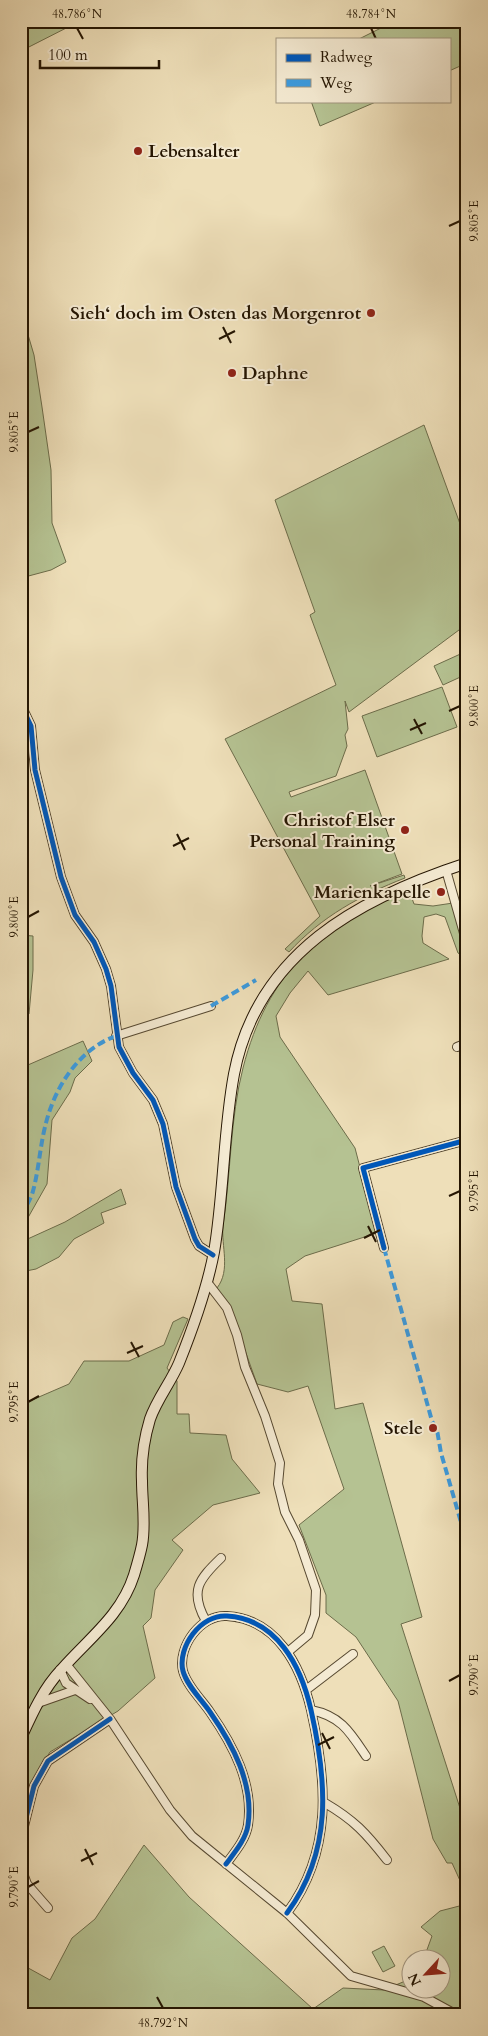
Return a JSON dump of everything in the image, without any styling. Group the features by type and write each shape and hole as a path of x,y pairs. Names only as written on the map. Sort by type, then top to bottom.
{"main road":[{"path":"21,1738 38,1703 63,1667 114,1614 127,1594 142,1543 142,1468 144,1449 151,1418 179,1364 213,1255 234,1076 251,1022 276,980 292,959 318,935 370,901 467,863"}],"street":[{"path":"21,705 31,726 35,770 61,877 75,915 94,942 109,977 119,1047 133,1073 153,1100 163,1124 178,1193 195,1239 199,1246 213,1255"},
{"path":"446,870 467,944"},
{"path":"116,1036 211,1006"},
{"path":"457,1047 467,1043"},
{"path":"384,1248 363,1168 467,1140"},
{"path":"206,1282 227,1308 237,1335 244,1367 265,1416 280,1464 278,1484 284,1512 299,1540 316,1590 316,1615 308,1634 289,1651"},
{"path":"206,1621 199,1603 197,1591 201,1580 221,1558"},
{"path":"226,1864 240,1845 248,1826 249,1796 232,1748 183,1671 183,1654 196,1629 206,1621 225,1615 250,1620 272,1635 289,1651 306,1690 311,1710 321,1761 325,1803 311,1870 297,1900 286,1913"},
{"path":"306,1690 353,1654"},
{"path":"63,1667 66,1683 94,1701"},
{"path":"63,1667 110,1720 170,1810 192,1836 286,1913 351,1976 424,1997 457,2015"},
{"path":"38,1703 75,1690"},
{"path":"311,1710 326,1713 337,1720 347,1729 366,1756"},
{"path":"21,1838 34,1786 48,1761 110,1720"},
{"path":"325,1803 349,1817 365,1831 387,1860"},
{"path":"21,1868 27,1884 48,1908"}],"green space":[{"path":"21,21 80,21 21,51"},
{"path":"395,21 466,21 467,63 450,71 450,38 361,38"},
{"path":"311,102 376,102 320,126"},
{"path":"21,311 34,355 42,407 51,470 52,523 66,562 51,570 21,578"},
{"path":"424,425 467,543 467,624 349,712 345,701 348,729 345,735 347,746 336,776 289,792 291,797 365,770 402,874 370,886 404,875 405,878 342,908 314,928 289,952 285,949 320,916 225,739 336,685 310,615 315,612 275,500"},
{"path":"467,651 467,674 443,685 434,666"},
{"path":"442,687 457,727 377,757 362,716"},
{"path":"409,890 414,904 433,906 453,903 467,950 467,959 458,953 445,917 436,914 424,917 423,943 449,959 328,995 308,971 290,993 276,1016 280,1037 355,1148 377,1233 305,1256 286,1269 292,1301 322,1304 335,1409 363,1403 422,1617 401,1624 467,1830 467,1860 460,1862 467,1874 467,1896 452,1863 447,1863 433,1839 398,1701 356,1637 326,1613 326,1595 299,1525 344,1489 308,1386 288,1392 257,1384 232,1314 217,1288 224,1274 225,1266 223,1226 233,1126 239,1087 253,1035 267,1005 283,979 302,957 324,937 349,920"},
{"path":"21,935 33,936 33,970 29,1014 21,1021"},
{"path":"83,1041 92,1061 75,1078 70,1092 52,1120 47,1184 21,1230 21,1068"},
{"path":"121,1189 126,1204 101,1213 104,1223 74,1239 59,1257 36,1269 21,1272 21,1242 65,1222"},
{"path":"183,1317 188,1319 167,1368 177,1381 177,1414 189,1414 190,1433 226,1435 232,1459 260,1493 213,1505 172,1540 183,1550 155,1590 151,1618 143,1626 155,1678 118,1711 50,1752 31,1783 21,1814 21,1402 25,1403 69,1384 84,1361 129,1361 164,1345 173,1322"},
{"path":"144,1845 189,1897 313,2009 343,1988 384,1990 400,1983 400,1998 450,1998 450,1948 428,1948 432,1936 421,1927 440,1911 467,1904 467,2015 21,2015 21,1964 50,1980 72,1938 95,1919"},
{"path":"384,1946 395,1966 383,1972 372,1952"}],"marked path":[{"path":"211,1006 256,980"},
{"path":"21,1215 32,1194 46,1123 62,1083 70,1071 91,1050 116,1036"},
{"path":"384,1248 432,1421 437,1430 441,1453 467,1543"}],"cycle path":[{"path":"21,705 31,726 35,770 61,877 75,915 94,942 111,986 119,1047 133,1073 153,1100 163,1124 176,1187 195,1239 199,1246 213,1255"},
{"path":"384,1248 363,1168 467,1140"},
{"path":"226,1864 240,1845 247,1830 249,1810 245,1780 234,1751 210,1712 185,1677 182,1662 187,1643 200,1626 208,1620 227,1616 245,1619 273,1635 284,1648 301,1677 311,1710 323,1789 322,1815 319,1840 312,1865 302,1889 287,1913"},
{"path":"21,1838 34,1786 48,1761 110,1719"}],"place":[{"name":"Lebensalter","path":"138,151"},
{"name":"Sieh‘ doch im Osten das Morgenrot","path":"371,313"},
{"name":"Daphne","path":"232,373"},
{"name":"Christof Elser Personal Training","path":"405,830"},
{"name":"Marienkapelle","path":"441,892"},
{"name":"Stele","path":"433,1428"}]}
